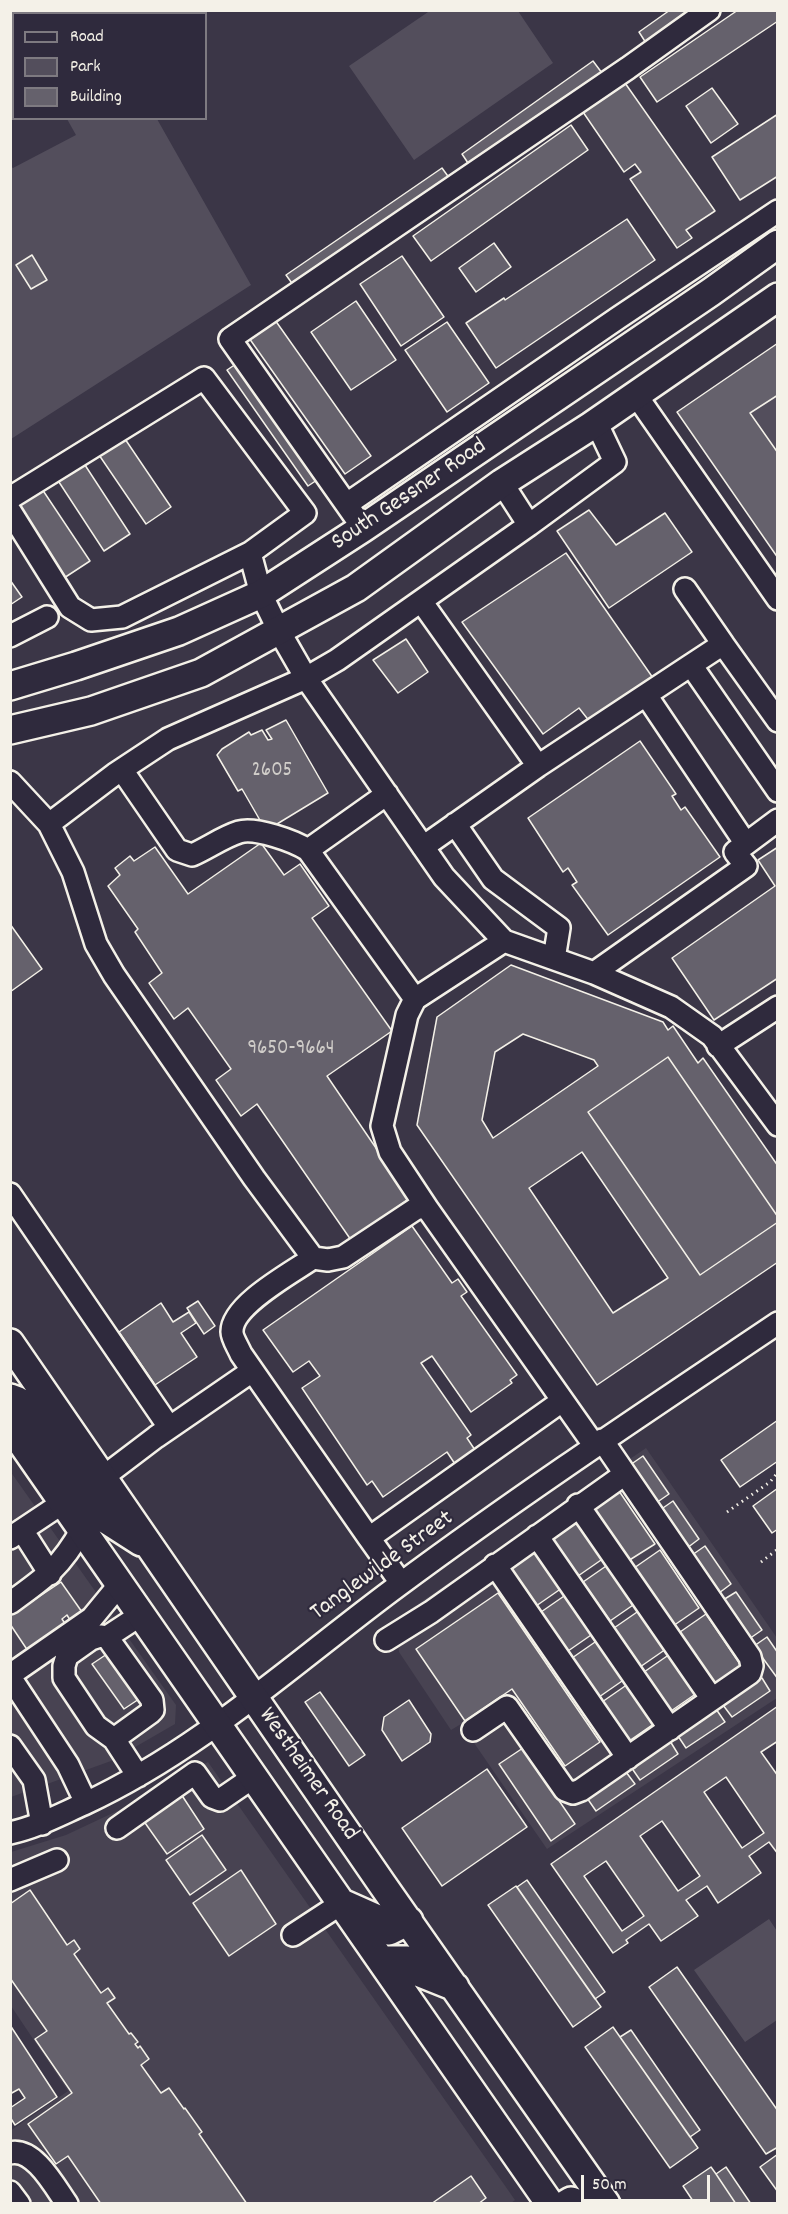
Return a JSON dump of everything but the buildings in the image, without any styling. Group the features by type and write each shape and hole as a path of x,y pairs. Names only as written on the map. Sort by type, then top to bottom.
{"main road":[{"name":"South Gessner Road","path":"10,686 179,631 261,594 355,515 715,289 777,244"},
{"path":"715,289 744,321"},
{"name":"South Gessner Road","path":"10,730 91,711 201,673 356,588 502,483 636,395 777,297"},
{"name":"Westheimer Road","path":"10,1343 606,2204"},
{"path":"10,1398 18,1401 77,1480 85,1482 102,1478"},
{"name":"Westheimer Road","path":"10,1426 550,2204"},
{"path":"64,1502 78,1498 87,1500 102,1517 152,1549"},
{"path":"342,1903 378,1919 389,1931 408,1921"},
{"path":"381,1960 407,1960 420,1973 455,1987"},
{"path":"566,2204 571,2201 579,2204"}],"street":[{"path":"709,10 628,68 230,339 355,515 618,318 777,211"},
{"path":"731,242 747,266"},
{"path":"693,267 715,289"},
{"path":"10,498 204,378 305,513 250,553 122,617 92,620 70,607 10,511"},
{"path":"636,395 777,599"},
{"path":"49,824 168,739 306,678 337,660 615,462 596,422"},
{"path":"502,483 529,525"},
{"path":"250,553 261,594 306,678 444,878 504,942 594,973 671,1007 712,1036 777,1125"},
{"path":"685,589 777,721"},
{"path":"421,601 538,766"},
{"path":"10,636 47,617"},
{"path":"423,847 538,766 723,644"},
{"path":"691,665 777,791"},
{"path":"646,695 746,844"},
{"path":"122,770 177,850 192,855 238,832 248,830 300,845 308,850 416,999"},
{"path":"10,782 49,824 73,872 96,944 114,975 254,1178 313,1258"},
{"path":"308,850 387,794"},
{"path":"594,973 746,866 735,852 777,820"},
{"path":"455,824 493,879 559,928 554,959"},
{"path":"473,1730 507,1707 565,1790 573,1793 581,1790 750,1673 752,1666 750,1657 625,1474 562,1401 390,1152 382,1126 407,1015 416,999 504,942"},
{"path":"718,1046 777,1007"},
{"path":"10,1194 169,1427"},
{"path":"401,1583 252,1371 241,1354 232,1331 237,1317 249,1302 313,1258 328,1260 343,1257 417,1208 427,1208"},
{"name":"Tanglewilde Street","path":"10,1833 42,1824 86,1803 182,1750 254,1698 401,1583 598,1443 777,1323"},
{"path":"102,1478 169,1427 252,1371"},
{"path":"369,1538 562,1401"},
{"path":"386,1640 431,1612 578,1505 625,1474"},
{"path":"50,1574 16,1534 64,1502"},
{"path":"578,1505 712,1699"},
{"path":"10,1603 50,1574 64,1558 82,1529"},
{"path":"537,1536 670,1729"},
{"path":"495,1565 628,1758"},
{"path":"86,1803 68,1765 10,1676 92,1618 120,1584"},
{"path":"138,1776 114,1739 96,1726 64,1678 64,1666 67,1656 91,1639 100,1636 107,1637 141,1614"},
{"path":"107,1637 154,1705 150,1713 114,1739"},
{"path":"10,1746 34,1780 42,1824"},
{"path":"182,1750 212,1797 220,1800 255,1776"},
{"path":"117,1828 195,1773"},
{"path":"10,1880 57,1860"},
{"path":"293,1935 342,1903"},
{"path":"10,2153 16,2151 35,2160 67,2204"},
{"path":"10,2192 19,2204"}],"path":[{"path":"727,1512 770,1482 777,1472"},
{"path":"761,1562 777,1549"}],"shaded area":[{"path":"646,1448 777,1638 777,1698 547,1849 461,1724 451,1730 399,1652 396,1619"},
{"path":"10,1471 176,1705 175,1724 111,1761 11,1797"},
{"path":"208,1762 515,2200 510,2204 11,2203 10,2131 68,2091 11,2006 11,1852 66,1835 132,1804"}],"green space":[{"path":"431,10 518,11 553,63 414,160 349,66"},
{"path":"68,120 158,120 251,285 11,439 10,166 13,168 76,135"},
{"path":"777,395 777,453 750,413"},
{"path":"769,1919 777,1931 777,2020 745,2042 694,1970"}]}
